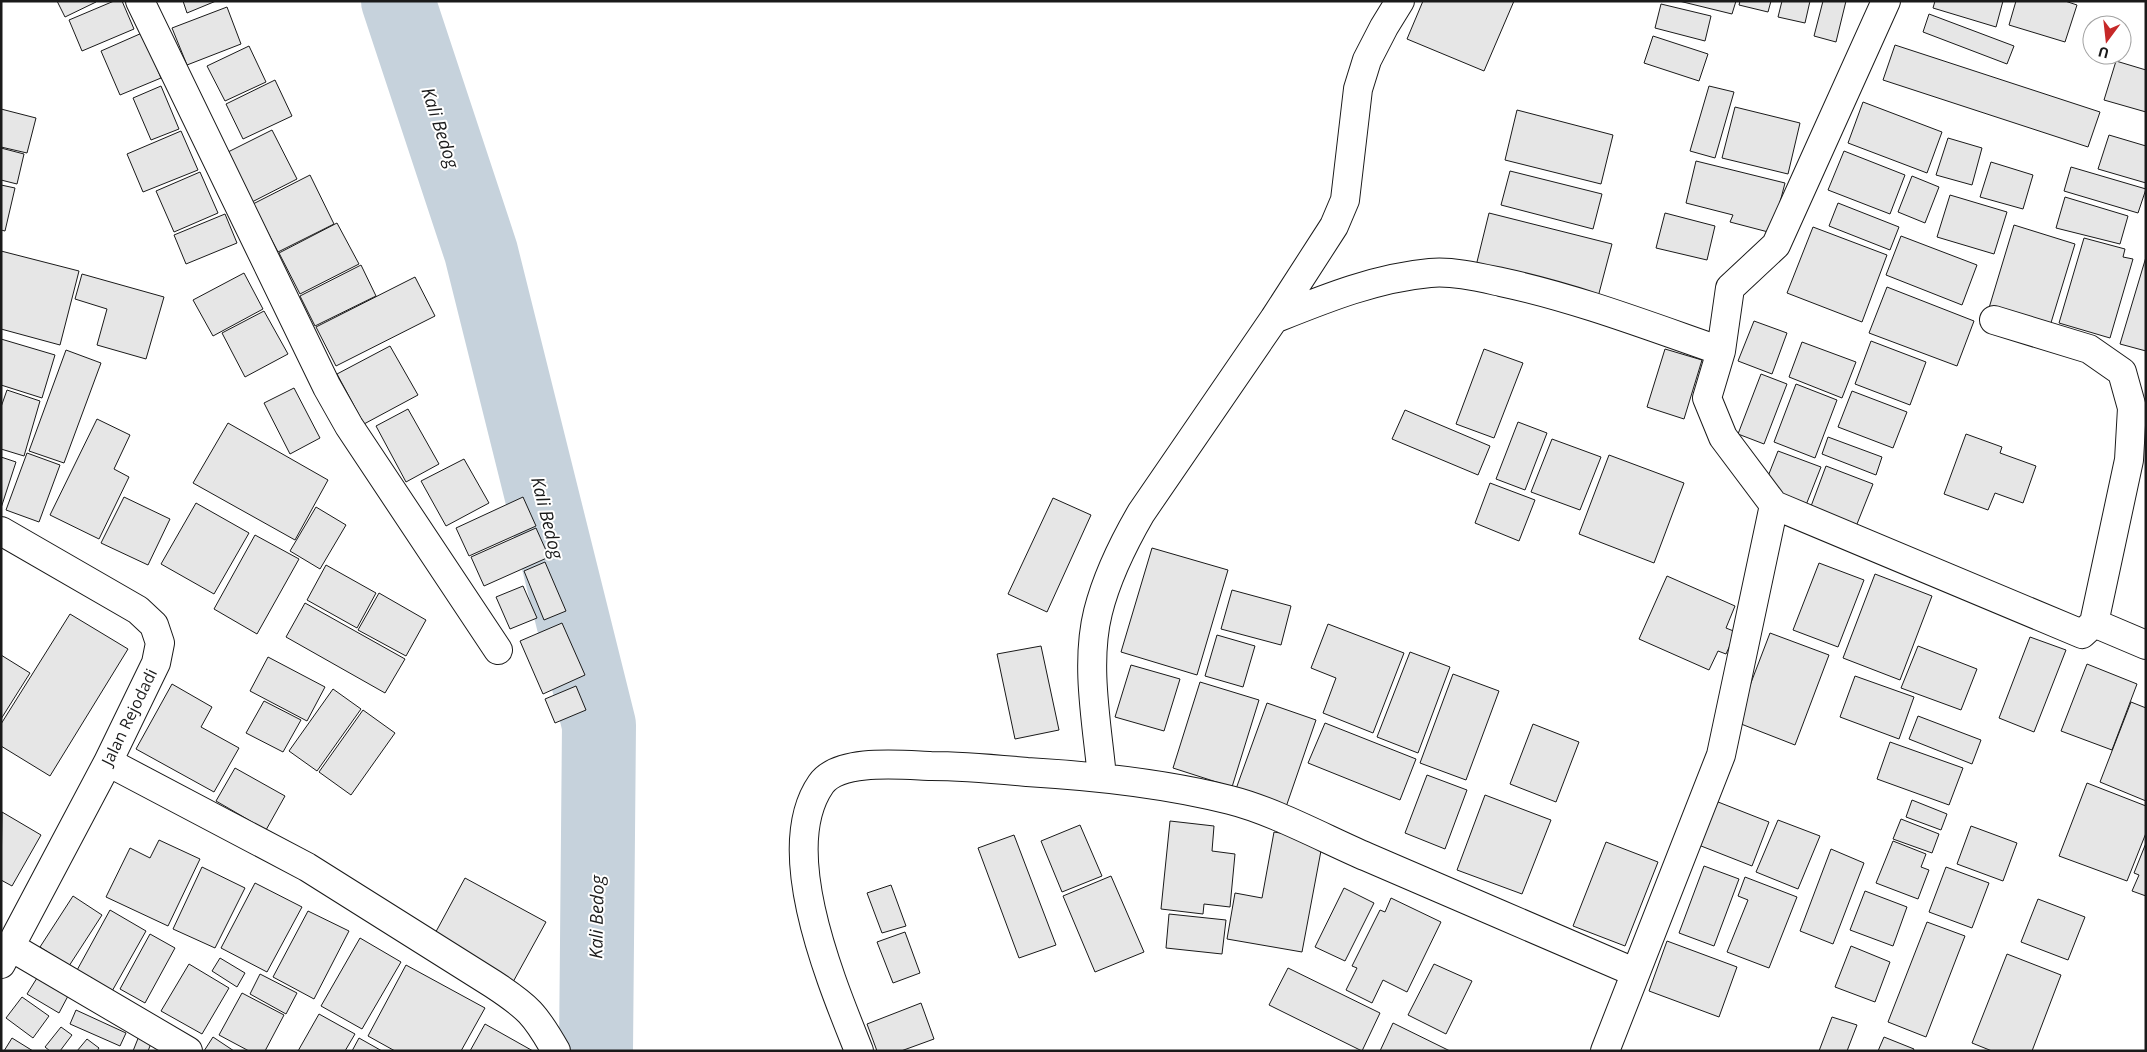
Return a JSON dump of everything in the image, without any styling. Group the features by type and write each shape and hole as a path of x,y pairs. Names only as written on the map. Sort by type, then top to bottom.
{"street":[{"path":"140,1 327,387 349,426 498,650"},
{"path":"1102,777 1094,677 1094,648 1098,614 1106,585 1123,544 1141,513 1274,318 1334,226 1345,200 1358,89 1367,60 1400,1"},
{"path":"1886,1 1776,245 1730,288 1721,351 1707,398 1723,437 1774,505 2082,634 2094,623 2129,460 2132,408 2122,372 2089,349 1994,320"},
{"path":"1274,318 1334,295 1381,281 1431,272 1461,275 1525,287 1721,351"},
{"path":"1605,1051 1634,972 1721,755 1774,505"},
{"name":"Jalan Rejodadi","path":"1,531 138,610 154,626 160,642 156,663 108,762 6,955"},
{"path":"2094,623 2146,645"},
{"path":"108,762 307,867 493,984 524,1004 538,1019 556,1051"},
{"path":"859,1051 834,987 812,910 802,860 804,829 812,802 823,781 841,771 871,765 944,766 1102,777 1156,784 1234,801 1634,972"},
{"path":"6,955 188,1051"}],"building":[{"path":"57,1 96,1 96,2 65,17"},
{"path":"114,1 122,1 134,29 82,51 69,20"},
{"path":"183,1 216,1 187,13"},
{"path":"1423,1 1514,1 1484,71 1407,39"},
{"path":"1679,1 1736,1 1732,14"},
{"path":"1740,1 1771,1 1768,12 1739,5"},
{"path":"1782,1 1810,1 1805,23 1778,17"},
{"path":"1823,1 1846,1 1836,42 1814,36"},
{"path":"1935,1 2003,1 1996,27 1933,8"},
{"path":"2016,1 2065,1 2077,5 2065,42 2009,25"},
{"path":"1661,4 1711,16 1705,41 1655,28"},
{"path":"227,7 241,44 187,65 172,28"},
{"path":"1929,14 2014,46 2007,64 1923,32"},
{"path":"142,33 161,78 120,95 101,51"},
{"path":"1653,36 1708,54 1699,81 1644,63"},
{"path":"1895,45 2100,112 2088,147 1883,80"},
{"path":"249,46 266,82 225,101 207,66"},
{"path":"2115,65 2129,65 2146,70 2146,112 2104,100"},
{"path":"275,80 292,116 243,139 226,104"},
{"path":"161,86 179,129 151,140 133,98"},
{"path":"1709,86 1734,92 1715,158 1690,151"},
{"path":"1863,102 1942,132 1927,173 1848,143"},
{"path":"1735,107 1800,123 1788,174 1722,158"},
{"path":"1,109 36,118 27,153 1,147"},
{"path":"1517,110 1613,135 1601,184 1505,160"},
{"path":"272,130 297,179 252,202 226,153"},
{"path":"181,131 198,170 143,192 127,154"},
{"path":"2109,135 2146,146 2146,183 2098,169"},
{"path":"1948,138 1982,148 1972,185 1936,175"},
{"path":"1,148 24,154 17,184 1,180"},
{"path":"1844,151 1905,175 1890,214 1828,190"},
{"path":"1696,161 1785,183 1772,233 1730,222 1733,215 1686,203"},
{"path":"1991,162 2033,175 2023,209 1980,197"},
{"path":"2071,167 2146,189 2138,213 2064,191"},
{"path":"1510,171 1602,194 1593,229 1501,205"},
{"path":"200,172 218,213 174,232 156,191"},
{"path":"310,175 334,224 278,252 253,204"},
{"path":"1912,176 1939,187 1925,223 1898,212"},
{"path":"1,185 15,188 5,231 1,230"},
{"path":"1950,195 2007,212 1994,254 1937,237"},
{"path":"2065,197 2128,216 2120,244 2056,228"},
{"path":"1838,203 1899,227 1890,250 1829,226"},
{"path":"1489,213 1612,244 1598,297 1476,266"},
{"path":"1665,213 1715,226 1707,260 1656,248"},
{"path":"225,214 237,243 186,264 174,235"},
{"path":"337,223 359,264 300,294 279,253"},
{"path":"2014,225 2075,244 2050,326 1989,308"},
{"path":"1813,227 1887,255 1862,322 1787,293"},
{"path":"1901,236 1977,265 1962,305 1886,275"},
{"path":"2084,238 2125,249 2123,257 2133,259 2110,338 2059,323"},
{"path":"1,251 79,271 60,345 1,329"},
{"path":"2146,257 2146,351 2120,344"},
{"path":"361,265 376,296 315,326 300,296"},
{"path":"244,273 263,309 213,336 193,300"},
{"path":"82,274 164,297 146,359 97,345 107,309 75,299"},
{"path":"415,277 435,316 336,366 316,327"},
{"path":"1887,287 1974,321 1957,366 1869,333"},
{"path":"264,311 288,354 245,377 222,333"},
{"path":"1754,321 1787,333 1772,374 1738,361"},
{"path":"1,339 55,355 42,398 1,385"},
{"path":"1871,341 1926,362 1910,405 1855,384"},
{"path":"1802,342 1856,362 1842,398 1789,377"},
{"path":"390,346 418,395 364,424 337,374"},
{"path":"1484,349 1523,363 1494,438 1456,424"},
{"path":"1665,349 1702,360 1684,419 1647,407"},
{"path":"66,350 101,363 64,463 29,451"},
{"path":"1761,374 1787,384 1764,444 1738,434"},
{"path":"1796,384 1837,400 1815,458 1774,442"},
{"path":"294,388 320,438 290,454 264,403"},
{"path":"7,390 40,401 24,456 1,449 1,407"},
{"path":"1852,391 1907,412 1893,448 1838,427"},
{"path":"408,409 439,464 406,482 376,426"},
{"path":"1405,410 1490,446 1478,475 1392,439"},
{"path":"97,419 130,435 114,469 129,477 99,539 50,515"},
{"path":"1518,422 1547,433 1525,490 1496,479"},
{"path":"228,423 328,480 295,540 193,483"},
{"path":"1966,434 2002,447 2000,453 2036,466 2023,503 1995,493 1988,510 1944,494"},
{"path":"1828,437 1882,457 1876,475 1822,454"},
{"path":"1552,439 1601,457 1580,510 1531,492"},
{"path":"1778,451 1821,467 1806,505 1763,489"},
{"path":"27,453 60,465 39,522 6,510"},
{"path":"1609,455 1684,483 1654,563 1579,534"},
{"path":"1,457 16,462 1,508"},
{"path":"464,459 489,503 446,526 421,481"},
{"path":"1826,466 1873,484 1853,534 1807,517"},
{"path":"1490,483 1535,500 1519,541 1475,523"},
{"path":"124,497 170,519 148,565 101,543"},
{"path":"523,497 536,526 469,556 456,528"},
{"path":"1053,498 1091,515 1047,612 1008,594"},
{"path":"196,503 249,533 214,594 161,564"},
{"path":"316,507 346,525 320,569 290,551"},
{"path":"536,528 549,557 484,586 471,557"},
{"path":"255,535 299,559 257,634 214,609"},
{"path":"1152,548 1228,570 1197,675 1121,652"},
{"path":"545,562 566,611 544,620 524,571"},
{"path":"1819,563 1864,580 1838,647 1793,630"},
{"path":"326,565 376,593 357,628 307,600"},
{"path":"1875,574 1932,596 1900,680 1843,658"},
{"path":"1667,576 1735,606 1726,628 1736,632 1726,654 1718,651 1709,670 1639,639"},
{"path":"523,586 537,618 510,629 496,597"},
{"path":"1232,590 1291,606 1281,645 1221,629"},
{"path":"379,593 426,620 406,656 358,630"},
{"path":"305,603 405,659 385,693 286,637"},
{"path":"70,614 128,649 50,776 1,746 1,724"},
{"path":"562,623 585,675 543,694 520,641"},
{"path":"1328,624 1404,653 1373,733 1323,713 1336,678 1311,668"},
{"path":"1770,633 1829,655 1795,745 1736,722"},
{"path":"1217,635 1255,646 1243,687 1205,676"},
{"path":"2030,637 2066,650 2034,732 1999,718"},
{"path":"1041,646 1059,730 1015,739 997,654"},
{"path":"1918,646 1977,669 1961,710 1901,688"},
{"path":"1410,652 1450,667 1418,753 1377,737"},
{"path":"1,655 30,673 1,719"},
{"path":"268,657 325,687 307,721 250,691"},
{"path":"2087,664 2137,684 2112,750 2061,731"},
{"path":"1131,665 1180,679 1164,731 1115,717"},
{"path":"1453,674 1499,691 1466,780 1420,763"},
{"path":"1855,676 1914,697 1899,739 1840,717"},
{"path":"1200,682 1259,700 1232,787 1173,768"},
{"path":"172,684 212,707 201,727 239,748 214,792 136,749"},
{"path":"576,686 586,710 555,723 545,699"},
{"path":"333,689 361,709 317,771 289,751"},
{"path":"264,701 301,720 283,752 246,733"},
{"path":"2131,702 2146,708 2146,801 2100,782"},
{"path":"1267,703 1316,720 1286,807 1236,789"},
{"path":"363,710 395,733 351,795 319,772"},
{"path":"1918,716 1981,740 1972,764 1909,739"},
{"path":"1325,723 1416,759 1400,800 1308,763"},
{"path":"1533,724 1579,742 1556,802 1510,784"},
{"path":"1890,742 1963,768 1949,805 1877,779"},
{"path":"235,768 285,796 266,830 216,801"},
{"path":"1427,775 1467,790 1445,849 1405,833"},
{"path":"2087,783 2146,806 2146,833 2127,881 2059,856"},
{"path":"1485,795 1551,820 1522,894 1457,870"},
{"path":"1713,800 1769,822 1752,866 1696,844"},
{"path":"1912,800 1947,814 1941,830 1906,817"},
{"path":"2,812 41,835 12,886 1,880"},
{"path":"1901,819 1939,834 1932,853 1893,839"},
{"path":"1778,820 1820,836 1798,889 1756,872"},
{"path":"1170,821 1214,826 1212,851 1235,854 1230,907 1204,904 1203,914 1161,909"},
{"path":"1080,825 1102,876 1062,892 1041,841"},
{"path":"1971,826 2017,843 2003,881 1957,864"},
{"path":"1274,832 1323,840 1302,952 1227,939 1235,893 1262,898"},
{"path":"1014,835 1056,945 1019,958 978,848"},
{"path":"159,840 200,859 168,926 106,897 130,848 150,858"},
{"path":"1893,841 1926,854 1921,867 1929,870 1918,899 1876,883"},
{"path":"1606,842 1658,862 1625,946 1573,926"},
{"path":"2146,843 2146,896 2132,891 2139,875 2134,873"},
{"path":"1831,849 1864,863 1833,944 1800,931"},
{"path":"1704,866 1739,879 1714,946 1679,933"},
{"path":"202,867 245,888 215,948 173,929"},
{"path":"1946,867 1989,883 1972,928 1929,912"},
{"path":"1111,876 1144,952 1095,972 1063,896"},
{"path":"1745,877 1797,897 1769,968 1727,952 1748,900 1738,896"},
{"path":"465,878 546,922 513,982 432,939"},
{"path":"255,883 302,907 267,972 221,948"},
{"path":"891,885 906,926 882,933 867,893"},
{"path":"1344,888 1374,903 1345,961 1315,947"},
{"path":"1865,891 1907,907 1893,946 1850,930"},
{"path":"73,896 102,915 69,966 40,947"},
{"path":"1391,898 1441,922 1407,992 1383,980 1372,1003 1346,990 1357,968 1352,966 1380,910 1385,912"},
{"path":"2038,899 2085,917 2068,960 2021,942"},
{"path":"110,910 146,931 111,993 76,972"},
{"path":"308,911 349,931 314,999 273,977"},
{"path":"1169,914 1226,920 1222,954 1166,948"},
{"path":"1927,922 1965,936 1926,1037 1888,1022"},
{"path":"905,932 920,973 893,983 877,942"},
{"path":"150,934 175,948 145,1003 120,989"},
{"path":"360,938 401,962 362,1029 321,1006"},
{"path":"1667,941 1737,967 1719,1017 1649,991"},
{"path":"1851,946 1890,962 1875,1002 1835,987"},
{"path":"2007,954 2061,975 2032,1051 1992,1051 1972,1043"},
{"path":"220,958 245,973 237,987 212,971"},
{"path":"189,964 229,988 202,1034 161,1011"},
{"path":"1434,964 1472,981 1446,1034 1408,1015"},
{"path":"406,965 485,1008 461,1051 395,1051 368,1036"},
{"path":"1288,968 1380,1013 1362,1051 1269,1005"},
{"path":"260,974 297,993 286,1014 250,994"},
{"path":"37,978 68,996 59,1013 27,994"},
{"path":"242,993 284,1015 265,1051 249,1051 219,1035"},
{"path":"22,997 49,1016 33,1038 6,1018"},
{"path":"921,1003 934,1039 901,1051 877,1051 867,1024"},
{"path":"76,1010 126,1033 120,1046 70,1024"},
{"path":"319,1014 355,1034 345,1051 298,1051"},
{"path":"1832,1017 1857,1025 1847,1051 1819,1051"},
{"path":"1393,1023 1450,1051 1380,1051"},
{"path":"485,1024 533,1051 470,1051"},
{"path":"61,1027 72,1035 60,1051 50,1051 45,1047"},
{"path":"139,1036 152,1041 148,1051 133,1051"},
{"path":"213,1037 234,1051 204,1051"},
{"path":"1884,1037 1914,1049 1913,1051 1878,1051"},
{"path":"12,1038 33,1051 4,1051"},
{"path":"359,1038 382,1051 352,1051"},
{"path":"87,1039 99,1048 97,1051 77,1051"}],"waterway":[{"name":"Kali Bedog","path":"398,1 481,252 599,725 596,1051"}]}
